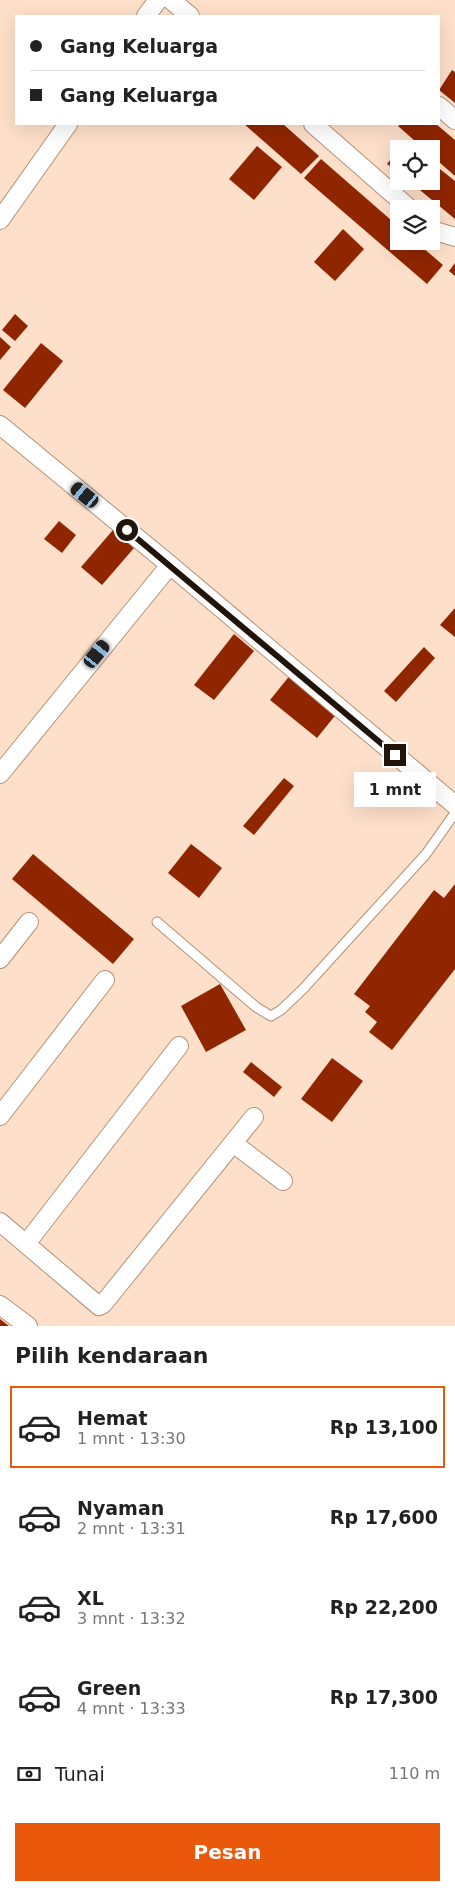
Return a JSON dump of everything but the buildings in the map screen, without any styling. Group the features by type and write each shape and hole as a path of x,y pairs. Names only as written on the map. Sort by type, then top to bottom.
{"street":[{"path":"147,15 158,0"},
{"path":"171,0 189,15"},
{"path":"440,107 455,120"},
{"path":"0,220 67,125"},
{"path":"314,125 400,200"},
{"path":"440,232 455,237"},
{"path":"0,424 455,805"},
{"path":"0,774 170,565"},
{"path":"0,959 29,922"},
{"path":"0,1116 105,980"},
{"path":"26,1244 178,1046"},
{"path":"0,1222 99,1306 103,1304 254,1117"},
{"path":"233,1143 283,1181"},
{"path":"0,1305 28,1326"}],"lane":[{"path":"157,922 256,1008 271,1016 281,1010 303,989 426,854 455,813"}],"route":[{"path":"127,530 395,755"}]}
